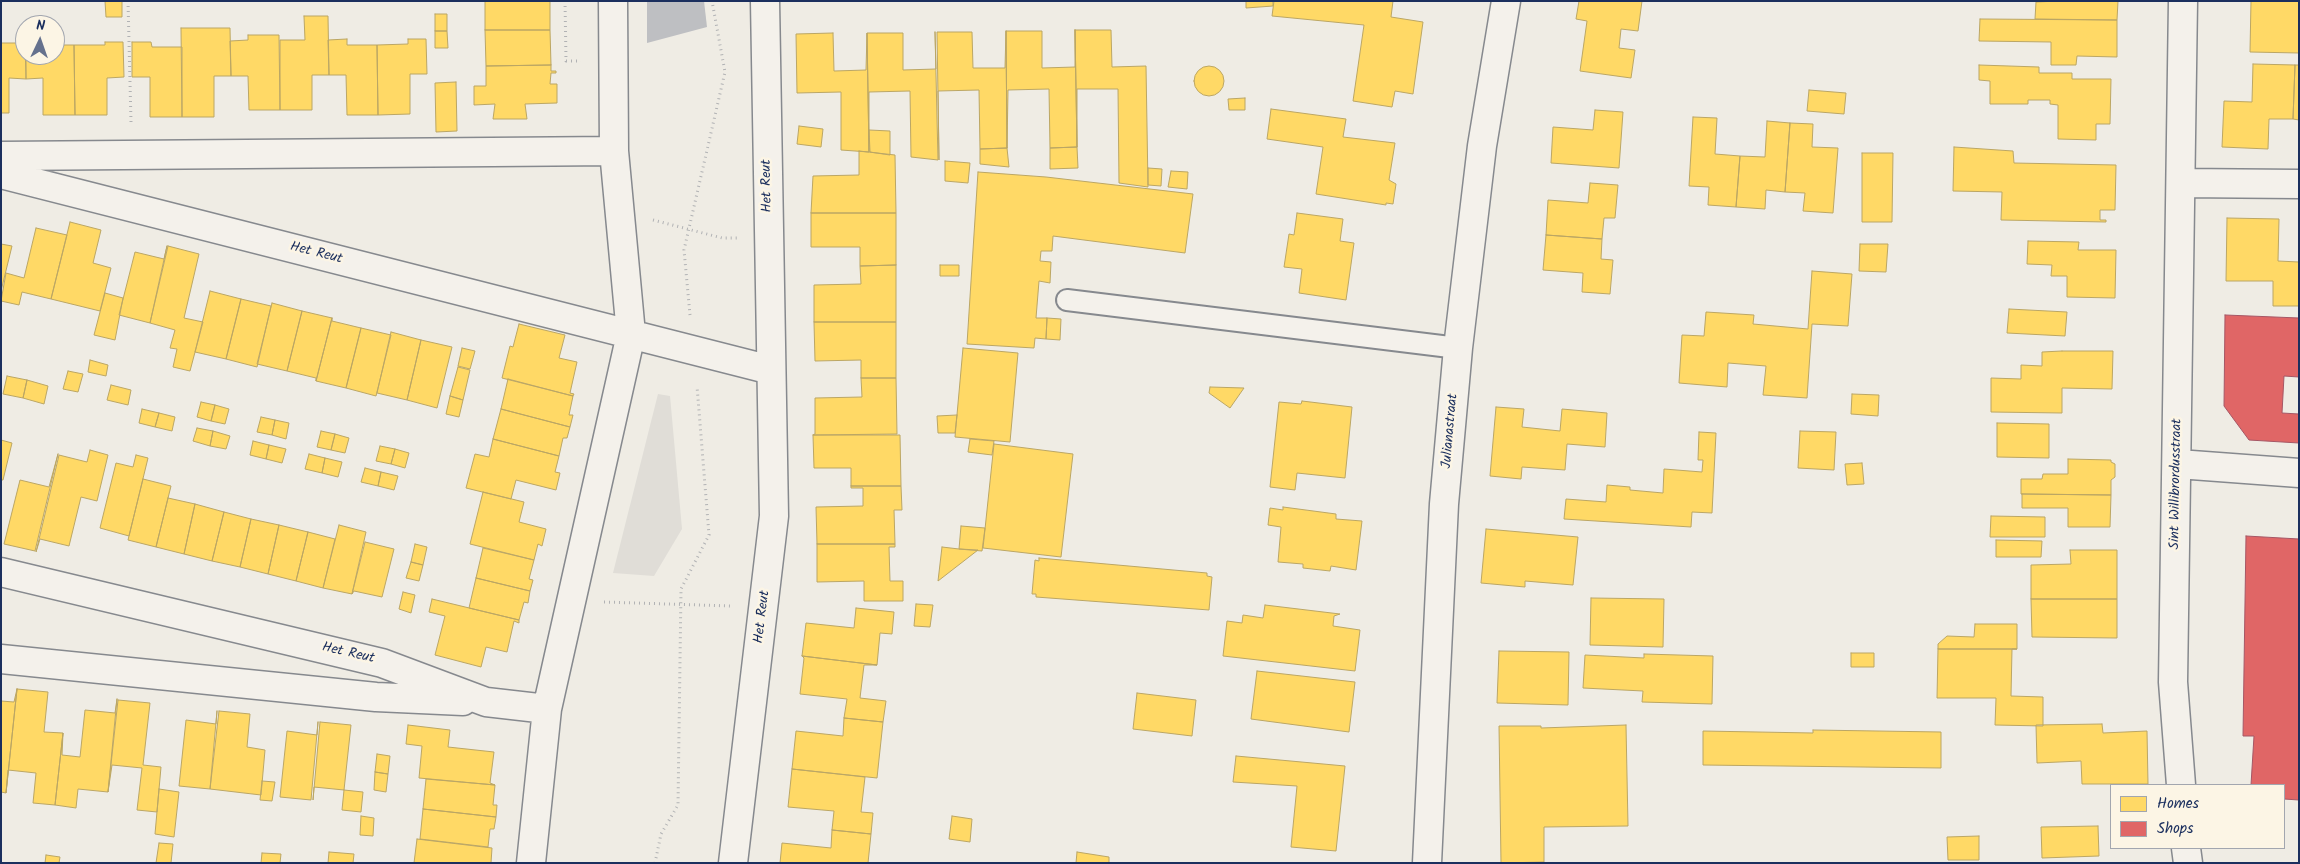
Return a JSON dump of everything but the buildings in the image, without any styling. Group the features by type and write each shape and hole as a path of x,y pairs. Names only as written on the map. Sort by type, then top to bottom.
{"street":[{"path":"531,863 547,709 631,334 614,152 614,1"},
{"name":"Het Reut","path":"733,863 774,516 765,1"},
{"name":"Julianastraat","path":"1427,863 1444,504 1458,348 1482,146 1506,1"},
{"name":"Sint Willibrordusstraat","path":"2181,784 2173,682 2178,464 2183,1"},
{"path":"1,156 614,152"},
{"name":"Het Reut","path":"1,174 771,370"},
{"path":"2181,183 2299,184"},
{"path":"2178,464 2299,473"},
{"name":"Het Reut","path":"1,572 382,663 486,702"},
{"name":"Het Reut","path":"1,659 376,698 486,702 547,709"},
{"path":"2186,849 2188,863"}],"lane":[{"path":"1067,300 1458,348"}],"path":[{"path":"128,1 132,155"},
{"path":"565,1 566,61 614,60"},
{"path":"655,863 661,834 678,805 682,589 709,535 684,250 725,72 712,1"},
{"path":"620,218 639,217 722,238 769,240"},
{"path":"571,601 764,606"}],"shaded area":[{"path":"647,1 704,1 707,27 647,43"},
{"path":"658,394 670,396 682,529 654,576 613,573"}]}
